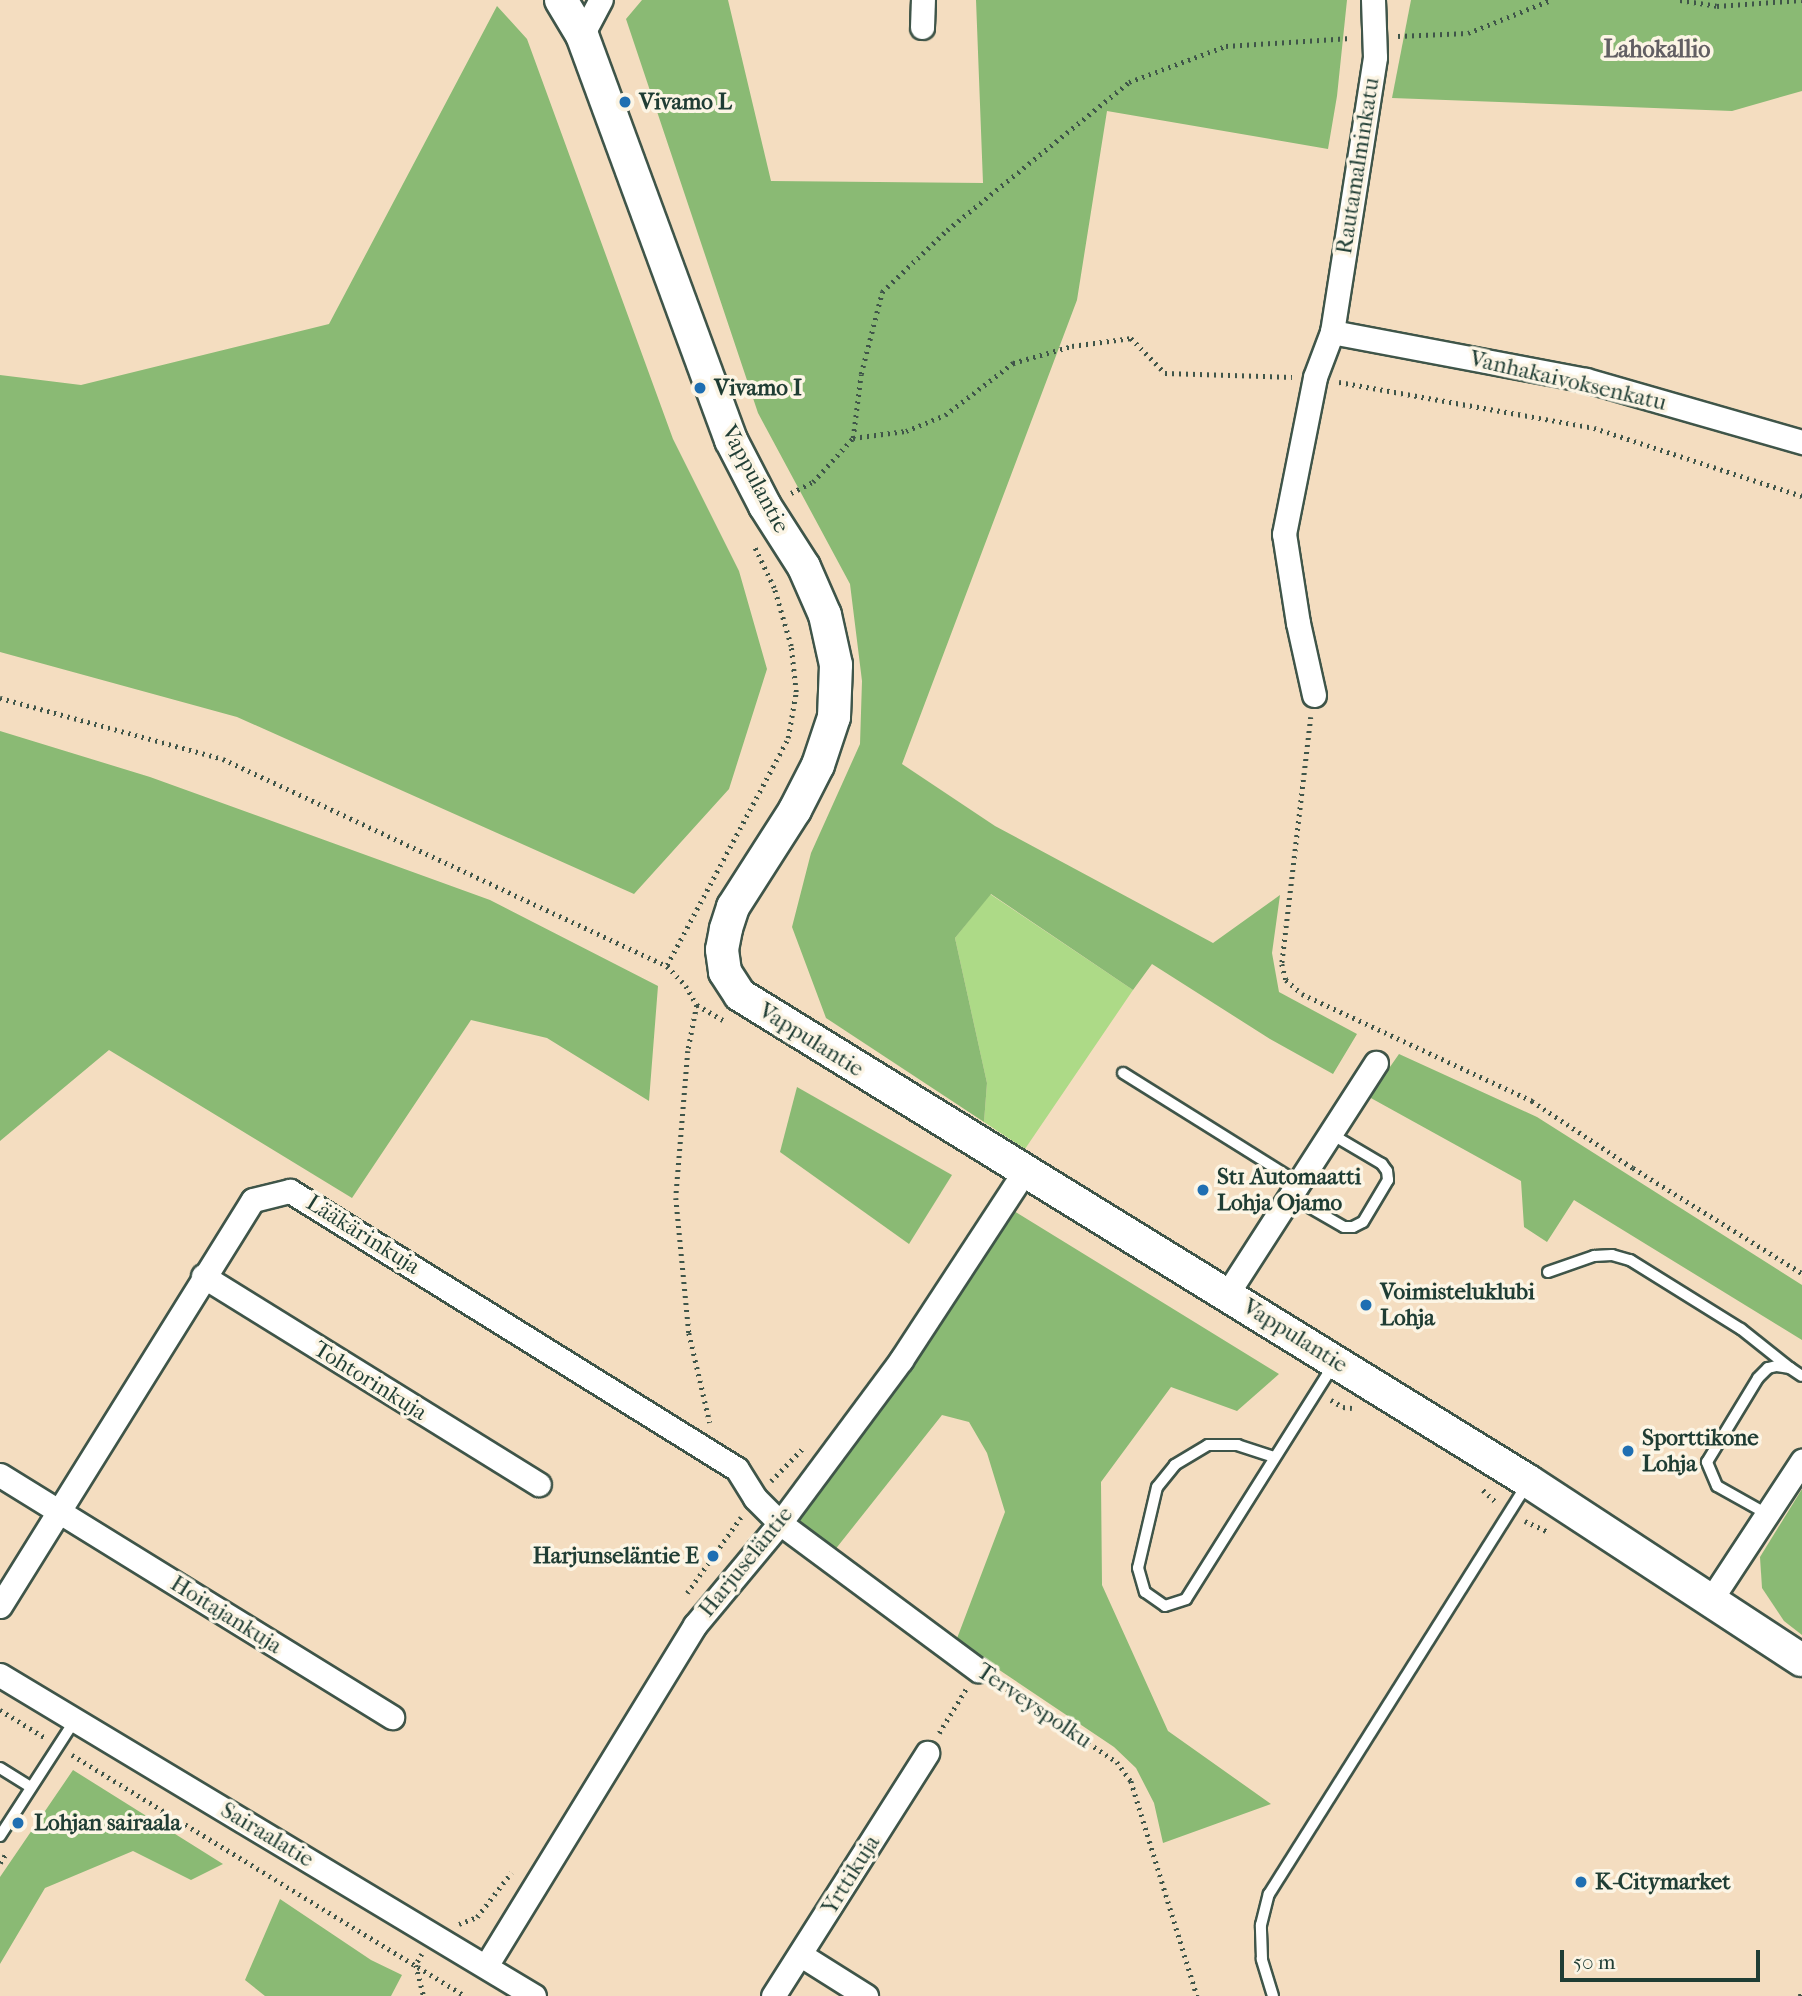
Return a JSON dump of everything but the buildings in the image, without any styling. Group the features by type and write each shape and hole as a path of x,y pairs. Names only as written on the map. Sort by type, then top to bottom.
{"street":[{"name":"Vappulantie","path":"561,0 582,36 731,440 765,506 804,567 825,615 836,665 834,717 812,776 733,907 722,950 725,972 740,995 1528,1481 1802,1660"},
{"path":"582,36 601,0"},
{"path":"922,27 923,0"},
{"name":"Rautamalminkatu","path":"1314,695 1298,623 1284,534 1315,377 1332,332 1375,57 1373,0"},
{"name":"Vanhakaivoksenkatu","path":"1332,332 1586,380 1802,442"},
{"path":"1227,1294 1377,1063"},
{"name":"Harjuseläntie","path":"486,1966 695,1625 780,1523 901,1360 1024,1172"},
{"name":"Lääkärinkuja","path":"0,1606 61,1511 203,1276 253,1200 290,1191 737,1469 755,1498"},
{"name":"Tohtorinkuja","path":"203,1276 539,1484"},
{"path":"1710,1601 1802,1461"},
{"name":"Hoitajankuja","path":"0,1475 393,1717"},
{"name":"Terveyspolku","path":"755,1498 780,1523 978,1670"},
{"name":"Sairaalatie","path":"0,1675 534,1996"},
{"name":"Yrttikuja","path":"773,1996 927,1753"},
{"path":"801,1955 866,1996"}],"lane":[{"path":"1123,1073 1295,1189 1344,1227 1353,1227 1363,1222 1388,1180 1388,1171 1382,1164 1331,1134"},
{"path":"1548,1272 1594,1256 1612,1255 1630,1261 1741,1329 1802,1376"},
{"path":"1275,1457 1238,1445 1208,1445 1175,1465 1157,1486 1138,1568 1145,1592 1165,1606 1186,1599 1336,1362"},
{"path":"1767,1514 1717,1486 1707,1462 1758,1378 1768,1368 1790,1368"},
{"path":"1273,1996 1262,1959 1261,1925 1269,1894 1528,1481"},
{"path":"0,1836 75,1720"},
{"path":"0,1768 31,1787"}],"path":[{"path":"765,506 813,482 853,438 861,374 882,292 947,230 1129,82 1226,46 1468,33 1551,0"},
{"path":"1680,0 1717,6 1802,0"},
{"path":"667,965 788,738 796,692 791,646 774,588 751,540"},
{"path":"1314,695 1282,964 1286,980 1302,994 1532,1101 1633,1168 1802,1273"},
{"path":"0,698 223,759 667,965 686,986 697,1005 688,1051 676,1198 689,1332 710,1414 711,1452"},
{"path":"927,1753 978,1670"},
{"name":"Terveyspolku","path":"978,1670 1117,1762 1131,1781 1197,1996"},
{"path":"0,1710 466,1996"},
{"path":"416,1965 424,1996"},
{"path":"1800,1996 1802,1989"}],"green space":[{"path":"642,0 728,0 771,181 983,183 976,0 1347,0 1337,96 1328,149 1107,111 1077,300 902,764 995,826 1213,943 1280,895 1272,953 1279,992 1357,1034 1333,1074 1270,1039 1152,964 1133,990 991,894 955,938 987,1083 984,1122 826,1018 792,927 811,853 860,744 862,681 850,584 758,413 626,19"},
{"path":"1411,0 1802,0 1802,91 1732,111 1392,98"},
{"path":"497,6 527,39 673,439 739,571 767,669 729,789 634,894 237,717 0,652 0,375 81,385 329,324"},
{"path":"0,731 150,777 490,900 658,986 649,1101 547,1038 471,1020 352,1198 109,1050 0,1141"},
{"path":"990,894 1133,990 1025,1149 984,1122 987,1083 955,938"},
{"path":"1399,1054 1537,1117 1802,1285 1802,1340 1574,1200 1547,1242 1524,1227 1521,1181 1369,1097"},
{"path":"797,1087 952,1175 909,1244 780,1152"},
{"path":"1014,1211 1279,1374 1237,1411 1171,1387 1101,1482 1102,1585 1168,1731 1271,1804 1163,1843 1154,1803 1136,1768 1114,1747 956,1641 1005,1512 987,1453 969,1422 942,1415 834,1551 796,1517 965,1286"},
{"path":"1802,1489 1802,1635 1784,1621 1762,1588 1760,1557"},
{"path":"73,1770 223,1864 191,1880 133,1851 45,1888 0,1964 0,1877"},
{"path":"280,1899 371,1960 402,1975 391,1996 265,1996 245,1980"}],"place":[{"name":"Vivamo L","path":"625,102"},
{"name":"Vivamo I","path":"700,388"},
{"name":"St1 Automaatti Lohja Ojamo","path":"1203,1190"},
{"name":"Voimisteluklubi Lohja","path":"1366,1305"},
{"name":"Sporttikone Lohja","path":"1628,1451"},
{"name":"Harjunseläntie E","path":"713,1556"},
{"name":"Lohjan sairaala","path":"18,1823"},
{"name":"K-Citymarket","path":"1581,1882"}],"district":[{"name":"Lahokallio","path":"1657,50"}]}
